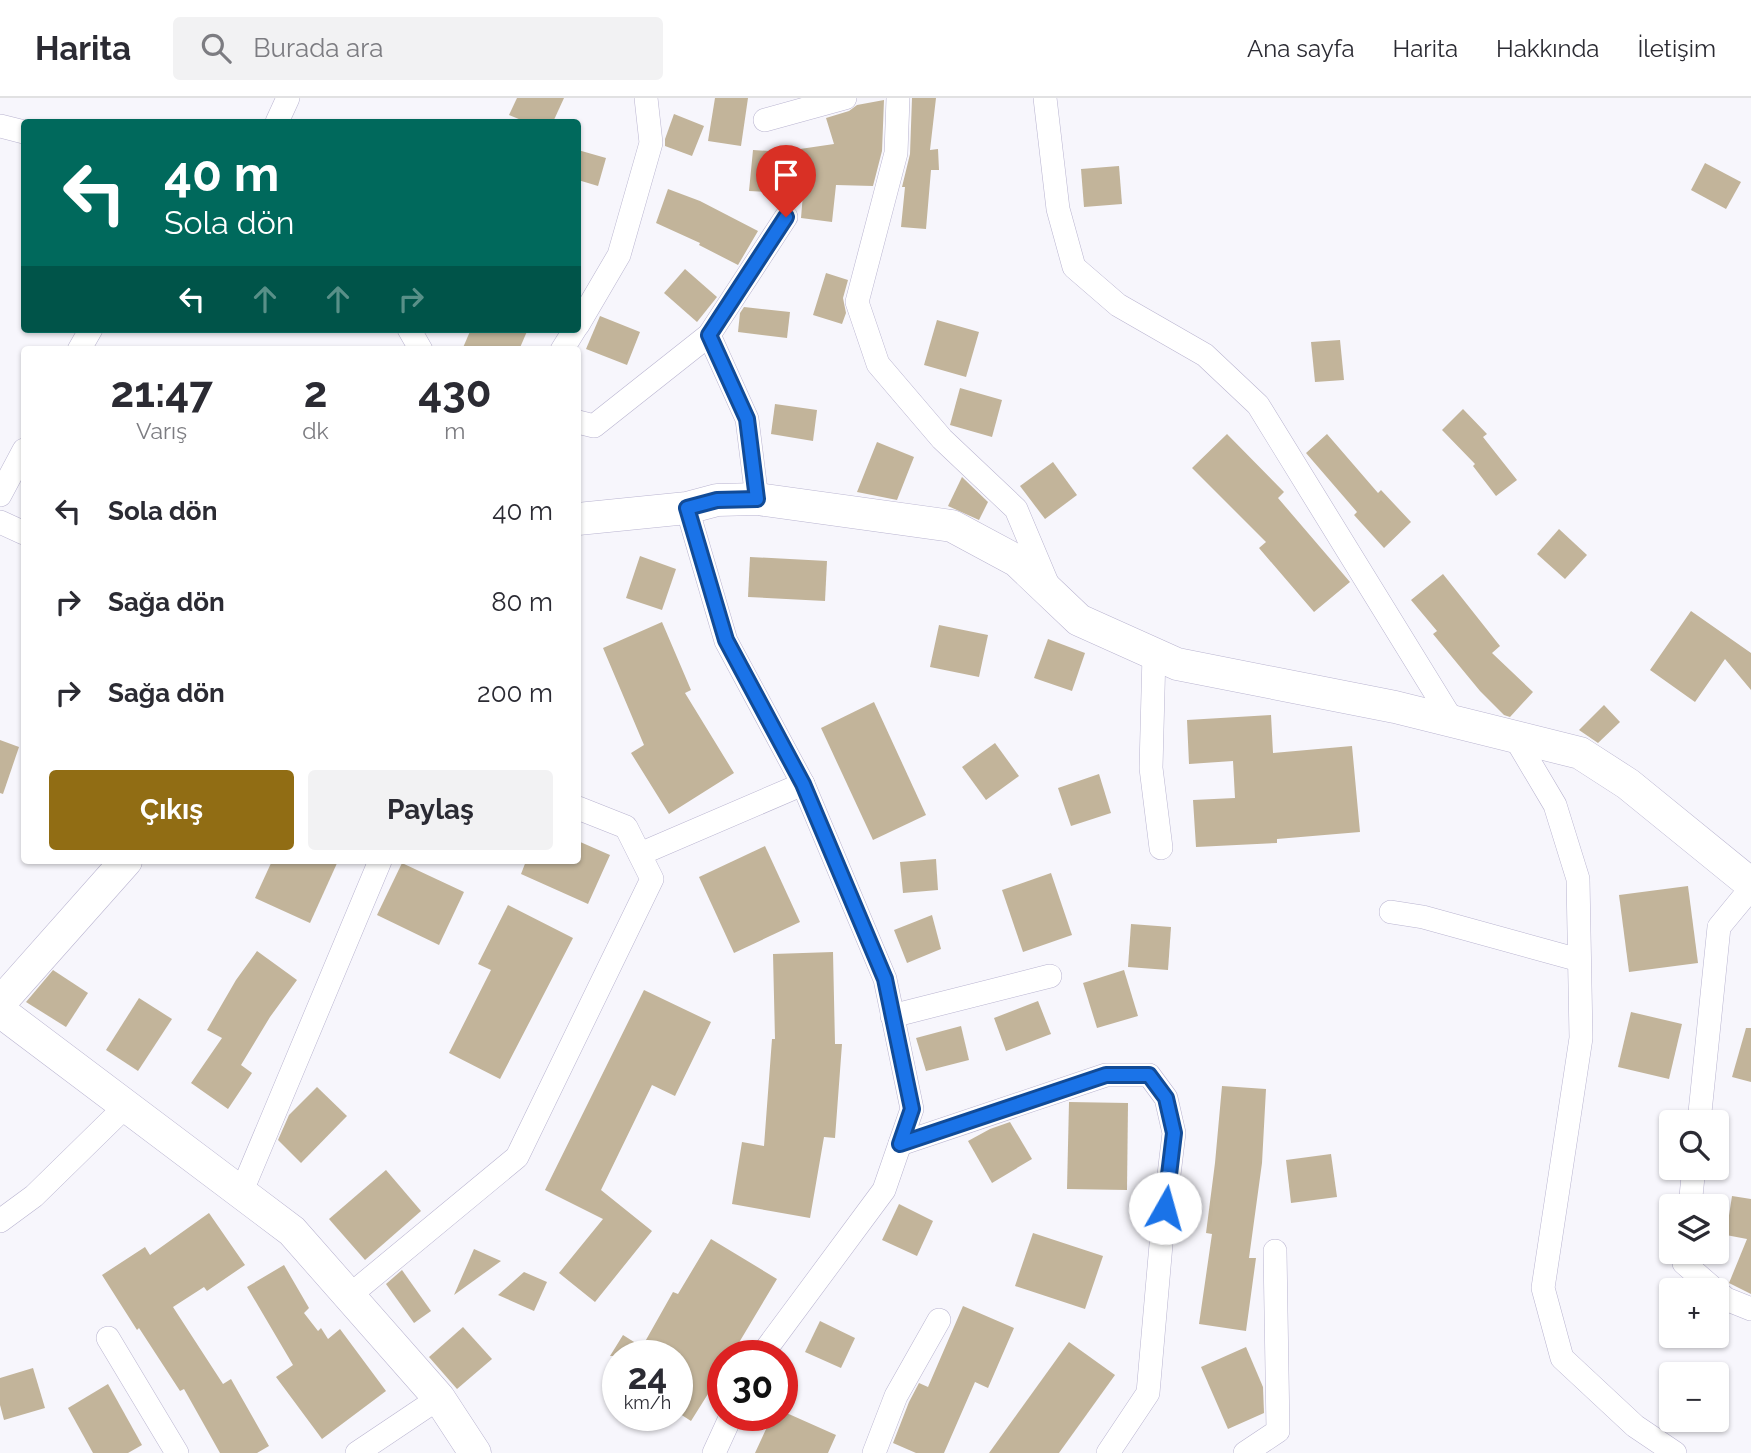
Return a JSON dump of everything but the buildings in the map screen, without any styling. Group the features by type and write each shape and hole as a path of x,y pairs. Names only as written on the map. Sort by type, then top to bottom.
{"street":[{"path":"278,119 288,98"},
{"path":"581,319 619,255 651,143 646,98"},
{"path":"765,120 845,98"},
{"path":"898,98 895,153 857,302 878,365 942,439 1016,509 1051,594"},
{"path":"1045,98 1058,209 1074,267 1118,305 1205,355 1258,405 1454,723"},
{"path":"0,126 21,131"},
{"path":"581,423 594,426 709,335 786,217"},
{"path":"709,335 747,419 757,499"},
{"path":"0,495 21,456"},
{"path":"581,520 687,508 717,500 757,499 952,527 1017,561 1079,620 1177,664 1395,707 1580,752 1628,784 1751,886 1719,927 1700,1110"},
{"path":"687,508 726,640 803,784 885,979 912,1109 884,1190 773,1340"},
{"path":"0,522 21,532"},
{"path":"1154,654 1151,768 1161,848"},
{"path":"1514,736 1555,805 1578,879 1581,1038 1543,1288 1562,1358 1635,1426 1675,1453"},
{"path":"640,854 803,784"},
{"path":"349,1296 517,1157 652,879 626,827 581,809"},
{"path":"0,1003 123,864"},
{"path":"241,1193 379,864"},
{"path":"1391,912 1423,916 1579,960"},
{"path":"892,1016 1050,976"},
{"path":"0,1011 292,1231 439,1398 475,1453"},
{"path":"900,1144 1106,1075 1149,1075 1166,1098 1174,1133 1148,1393 1108,1453"},
{"path":"0,1221 34,1196 126,1106"},
{"path":"1245,1453 1278,1431 1275,1251"},
{"path":"1685,1264 1701,1278"},
{"path":"1729,1300 1751,1309"},
{"path":"874,1453 896,1396 939,1320"},
{"path":"108,1338 177,1453"},
{"path":"357,1453 439,1398"},
{"path":"714,1453 724,1431"}],"route":[{"path":"786,217 709,335 747,419 757,499 717,500 687,508 726,640 803,784 885,979 912,1109 900,1144 1106,1075 1149,1075 1166,1098 1174,1133 1165,1208"}]}
